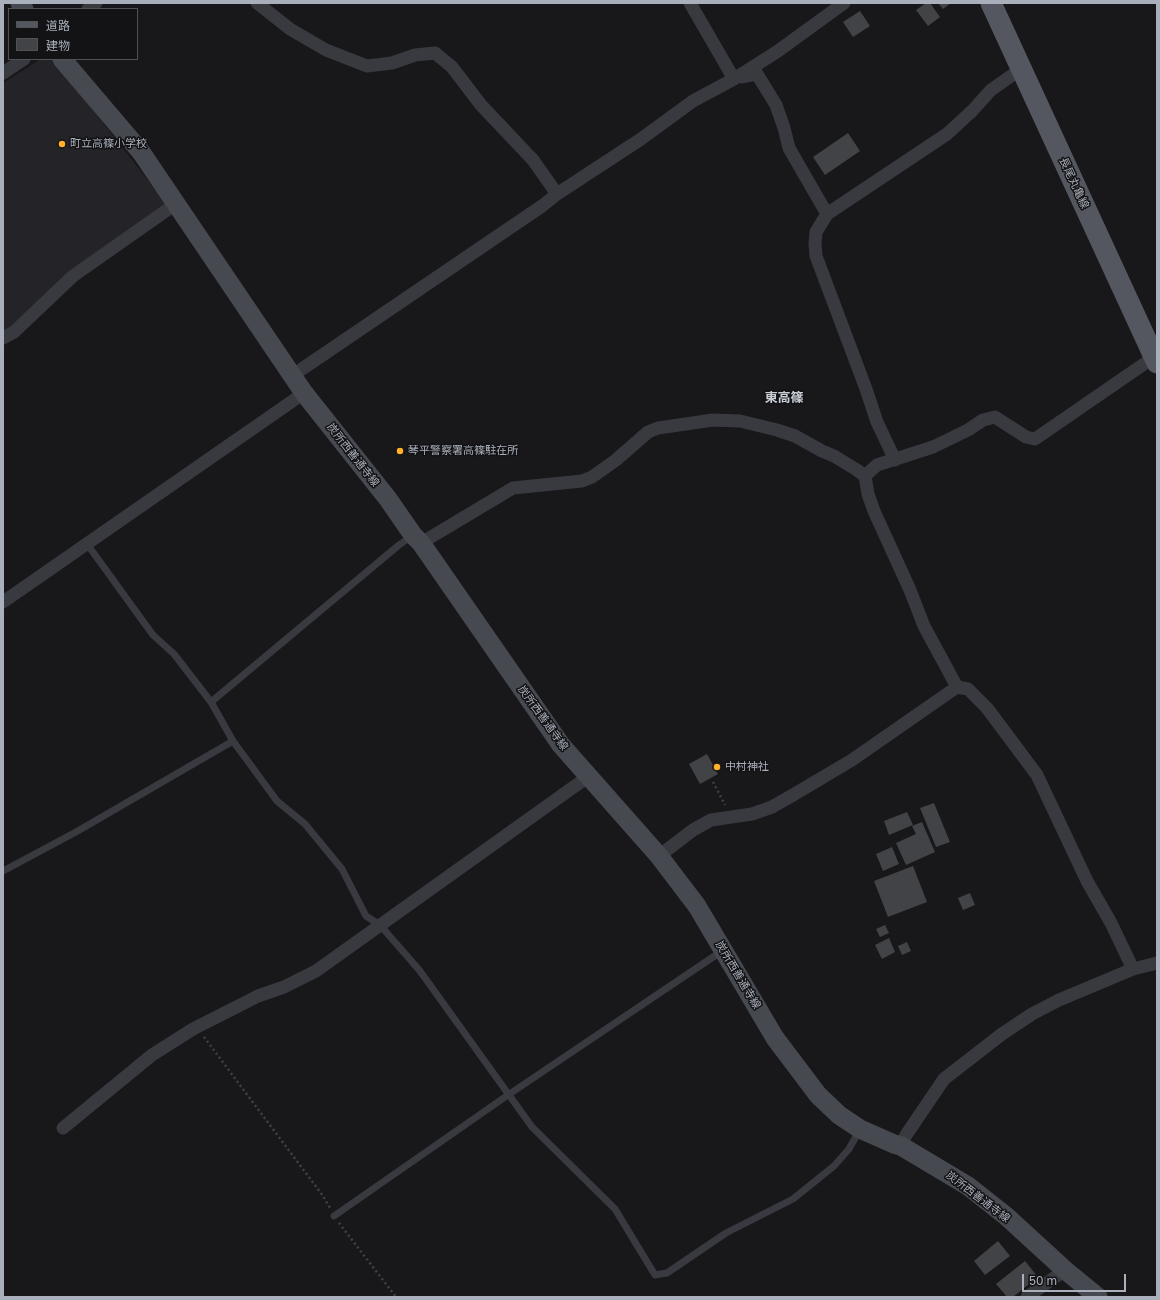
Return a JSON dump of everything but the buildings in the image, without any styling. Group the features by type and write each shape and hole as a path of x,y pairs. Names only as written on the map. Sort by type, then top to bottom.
{"main road":[{"name":"長尾丸亀線","path":"991,3 1156,358"},
{"name":"炭所西善通寺線","path":"63,60 141,152 177,203 304,393 388,499 561,745 659,856 697,906 775,1038 818,1095 839,1115 860,1129 901,1146 968,1186 1006,1216 1065,1270 1098,1297"}],"street":[{"path":"257,3 290,28 326,50 367,66 392,63 416,55 435,53 452,67 480,105 533,160 557,194"},
{"path":"690,3 734,78"},
{"path":"302,369 542,206 557,194 641,139 693,101 778,51 844,3"},
{"path":"3,73 22,60"},
{"path":"895,460 877,422 816,256 816,232 827,214 947,134 972,111 991,90 1021,69"},
{"path":"734,78 757,74 776,106 789,148 827,214"},
{"path":"3,338 14,332 72,276 177,203"},
{"path":"865,476 878,465 933,447 968,430 983,420 995,418 1026,437 1035,439 1156,358"},
{"path":"3,602 304,393"},
{"path":"417,539 513,488 582,481 592,477 616,460 648,432 665,427 713,420 740,421 795,436 834,456 865,476 868,494 874,511 910,590 924,626 957,687"},
{"path":"659,856 693,830 711,820 752,814 772,807 852,760 957,687 968,689 987,708 1036,775 1133,969"},
{"path":"63,1128 152,1055 193,1029 258,996 284,987 316,971 589,776"},
{"path":"901,1146 906,1135 944,1079 1002,1034 1032,1014 1092,985 1133,969 1157,963"},
{"path":"1027,1297 1065,1270"}],"lane":[{"path":"211,702 399,545 417,539"},
{"path":"87,544 153,635 174,654 211,702 233,740 277,801 304,824 342,869 366,916 380,926 420,971 532,1127 615,1209 654,1275 667,1273 726,1233 793,1199 834,1166 849,1149 860,1129"},
{"path":"3,871 76,832 233,740"},
{"path":"334,1216 508,1095 724,950"}],"path":[{"path":"713,782 731,816"},
{"path":"204,1036 324,1196 334,1216 396,1297"}],"shaded area":[{"name":"町立高篠小学校","path":"39,60 54,60 168,206 65,276 9,328 3,331 3,83"}],"place":[{"name":"町立高篠小学校","path":"62,144"},
{"name":"琴平警察署高篠駐在所","path":"400,451"},
{"name":"中村神社","path":"717,767"}],"district":[{"name":"東高篠","path":"784,398"}]}
